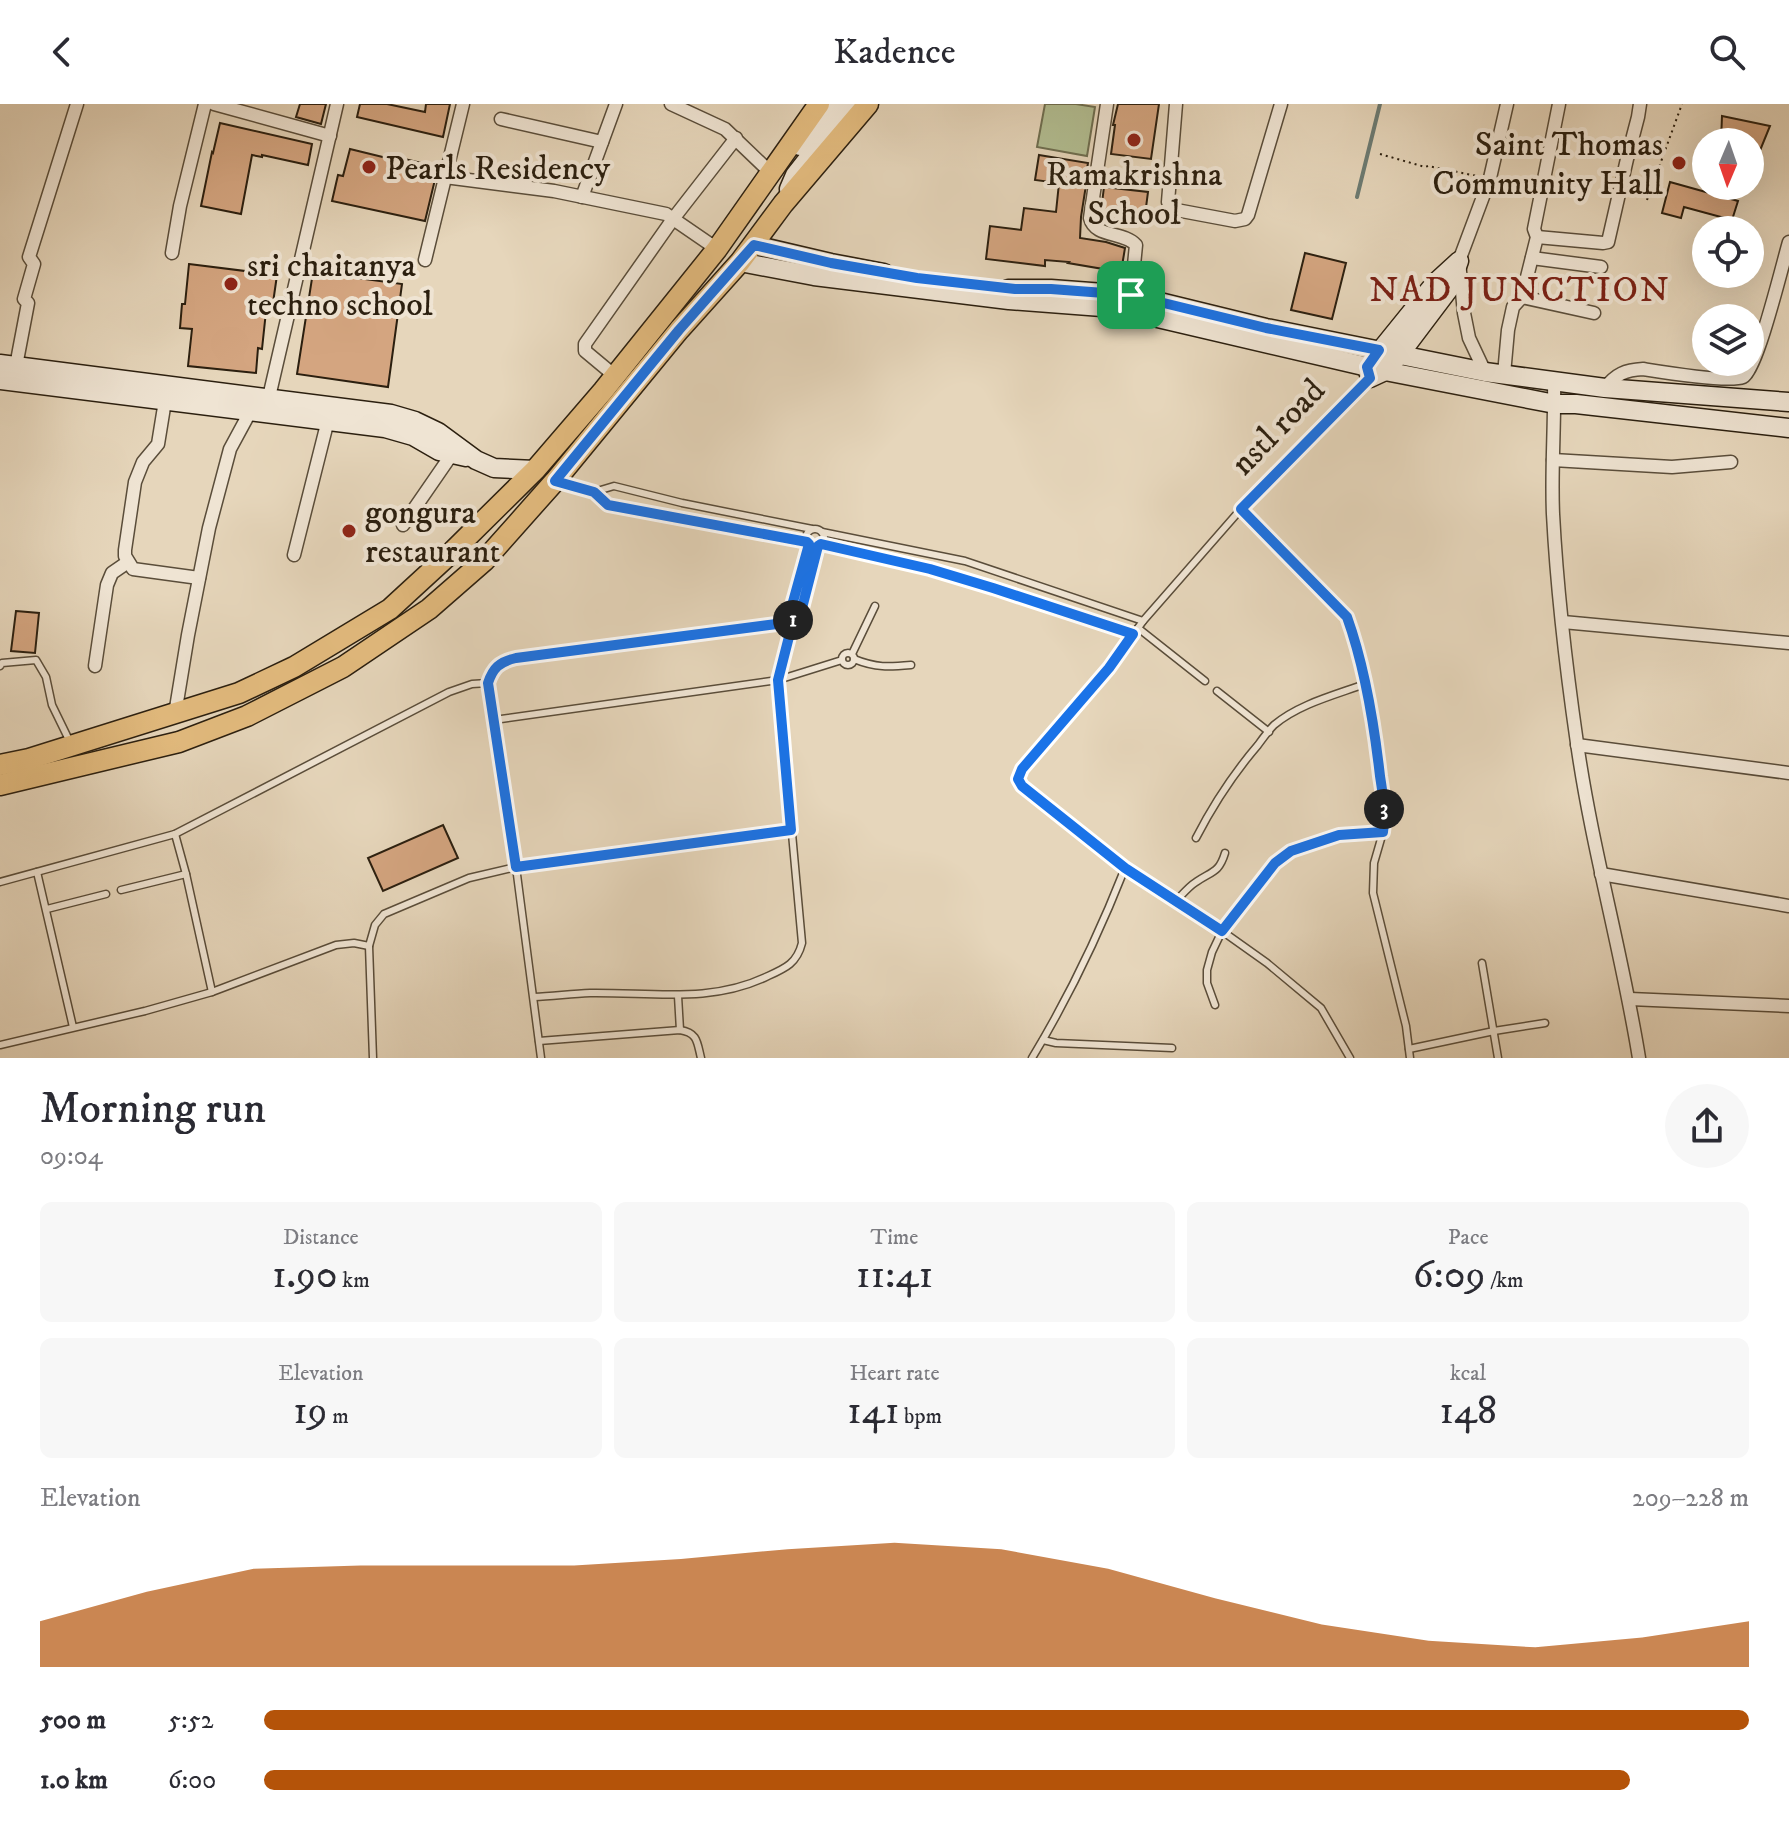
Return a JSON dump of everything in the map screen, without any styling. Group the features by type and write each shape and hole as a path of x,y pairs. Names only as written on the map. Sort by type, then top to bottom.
{"main road":[{"path":"0,765 29,759 239,693 294,667 390,609 535,470 615,376 717,249 819,104"},
{"path":"0,785 179,742 247,716 343,667 429,609 484,561 555,481 679,330 754,245 783,204 864,105"}],"street":[{"path":"77,104 29,257 34,264 24,299 28,303 8,365 391,414 438,432 476,460"},
{"path":"172,253 205,104"},
{"path":"214,104 330,136"},
{"path":"175,714 209,528 230,449 250,412 269,397 337,104"},
{"path":"425,260 463,104"},
{"path":"582,197 616,104"},
{"path":"671,104 725,129 736,138 765,181 784,166 833,104"},
{"path":"1107,104 1090,218 1096,229 1128,238 1136,245 1131,295"},
{"path":"1176,104 1168,202 1171,209 1235,221 1248,215 1281,104"},
{"path":"1374,372 1400,354 1449,289 1490,178 1507,104"},
{"path":"1494,373 1513,307 1522,297 1532,258 1537,237 1534,229 1559,104"},
{"path":"1537,237 1608,242 1640,104"},
{"path":"501,119 602,142"},
{"path":"615,376 591,358 585,351 585,344 673,219 736,138"},
{"path":"445,177 554,191 666,214 717,249"},
{"path":"1605,388 1618,375 1630,370 1728,379 1746,376 1761,343 1789,242"},
{"path":"754,245 917,278 1015,289 1131,295 1266,328 1494,373 1605,388 1789,402"},
{"path":"1532,258 1601,267"},
{"path":"1459,261 1469,338 1494,373"},
{"name":"nstl road","path":"1374,372 1379,350 1435,283 1459,261"},
{"path":"740,262 814,276 1009,300 1115,308 1374,372 1555,404 1789,428"},
{"path":"1522,297 1594,313"},
{"path":"0,380 385,428 413,436 439,451 494,468 535,470"},
{"path":"1554,380 1553,514 1577,745 1601,874 1630,999 1639,1058"},
{"path":"165,401 158,444 143,462 135,482 125,550 133,569 199,578"},
{"path":"294,555 328,420"},
{"path":"403,525 452,454"},
{"path":"1553,460 1672,467 1731,462"},
{"path":"95,666 107,585 112,573 128,562"},
{"path":"1563,622 1789,643"},
{"path":"1577,745 1789,773"},
{"path":"1601,874 1789,906"},
{"path":"1630,999 1789,1006"}],"lane":[{"name":"nstl road","path":"1350,1058 1321,1008 1267,963 1125,868 1022,786 1018,779 1022,769 1109,668 1143,621 1241,509 1374,372"},
{"path":"555,481 594,492 608,505 930,569 1135,631 1205,681"},
{"path":"594,492 614,486 682,503 965,561 1143,621"},
{"path":"1241,509 1347,617 1353,634 1377,749 1385,818 1374,863 1373,893 1406,1026 1410,1058"},
{"path":"534,997 590,993 678,996 714,993 744,987 789,967 795,961 802,943 778,680 793,619 791,609 808,543 806,536 812,529"},
{"path":"541,1058 488,683 496,666 516,658 793,619 801,612 819,545 824,537 822,532"},
{"path":"494,720 778,680 842,660 848,665 852,664 875,606"},
{"path":"853,656 868,665 911,665"},
{"path":"0,666 2,663 36,660 46,677 52,705 72,746"},
{"path":"0,882 175,834 449,692 472,684 488,683"},
{"path":"1196,838 1210,811 1274,726 1315,702 1365,684"},
{"path":"1217,691 1269,732"},
{"path":"373,1058 369,946 375,925 384,914 469,878 516,867 791,830"},
{"path":"1215,1005 1207,983 1212,952 1222,931 1275,863 1291,851 1339,835 1383,832"},
{"path":"175,834 212,992"},
{"path":"1175,902 1197,881 1215,872 1225,853"},
{"path":"1032,1058 1088,956 1125,868"},
{"path":"37,872 73,1027"},
{"path":"121,890 186,874"},
{"path":"47,909 106,894"},
{"path":"0,1045 212,992 336,945 354,943 369,946"},
{"path":"1482,963 1498,1058"},
{"path":"678,996 680,1030"},
{"path":"1409,1049 1545,1023"},
{"path":"539,1041 680,1030 696,1037 701,1058"},
{"path":"1043,1040 1172,1048"}],"path":[{"path":"1647,200 1682,104"},
{"path":"1380,154 1425,167 1490,178"}],"green space":[{"path":"1045,104 1095,107 1087,156 1037,147"}],"building":[{"path":"300,104 326,104 321,124 296,117"},
{"path":"360,104 387,104 425,112 426,104 450,104 443,137 357,117"},
{"name":"Ramakrishna School","path":"1118,104 1159,104 1151,159 1111,154"},
{"path":"1722,116 1770,126 1764,141 1764,128 1722,128"},
{"path":"220,123 312,144 308,165 252,155 241,214 201,206"},
{"path":"350,149 438,167 425,221 332,201 338,175 343,176"},
{"path":"1039,155 1088,163 1080,238 1125,248 1121,272 1069,262 1045,260 1045,266 986,259 990,226 1021,230 1024,208 1056,212 1059,183 1035,180"},
{"path":"1670,182 1692,188 1692,200 1738,201 1733,216 1717,216 1684,207 1681,218 1662,213"},
{"path":"1104,187 1148,192 1144,223 1100,219"},
{"path":"1305,253 1346,263 1332,319 1291,310"},
{"path":"189,264 277,275 273,303 267,302 256,373 188,366 192,329 180,328"},
{"path":"313,272 402,284 388,387 297,374"},
{"path":"16,611 39,613 35,653 11,651"},
{"path":"443,825 458,858 383,891 368,858"}],"waterway":[{"path":"1357,197 1380,104"}],"place":[{"name":"Ramakrishna School","path":"1134,140"},
{"name":"Saint Thomas Community Hall","path":"1679,163"},
{"name":"Pearls Residency","path":"369,167"},
{"name":"sri chaitanya techno school","path":"231,284"},
{"name":"gongura restaurant","path":"349,531"}],"district":[{"name":"NAD JUNCTION","path":"1520,288"}],"route":[{"path":"1131,295 1015,289 917,278 754,245 679,330 555,481 594,492 608,505 809,544 791,609 794,617 778,680 791,830 516,867 488,683 496,666 516,658 792,622 794,617 801,612 821,544 930,569 1133,634 1109,668 1022,769 1018,779 1022,786 1125,868 1222,931 1275,863 1291,851 1339,835 1383,832 1385,818 1377,749 1365,684 1347,617 1241,509 1370,378 1367,367 1379,350 1266,328 1131,295"}]}
